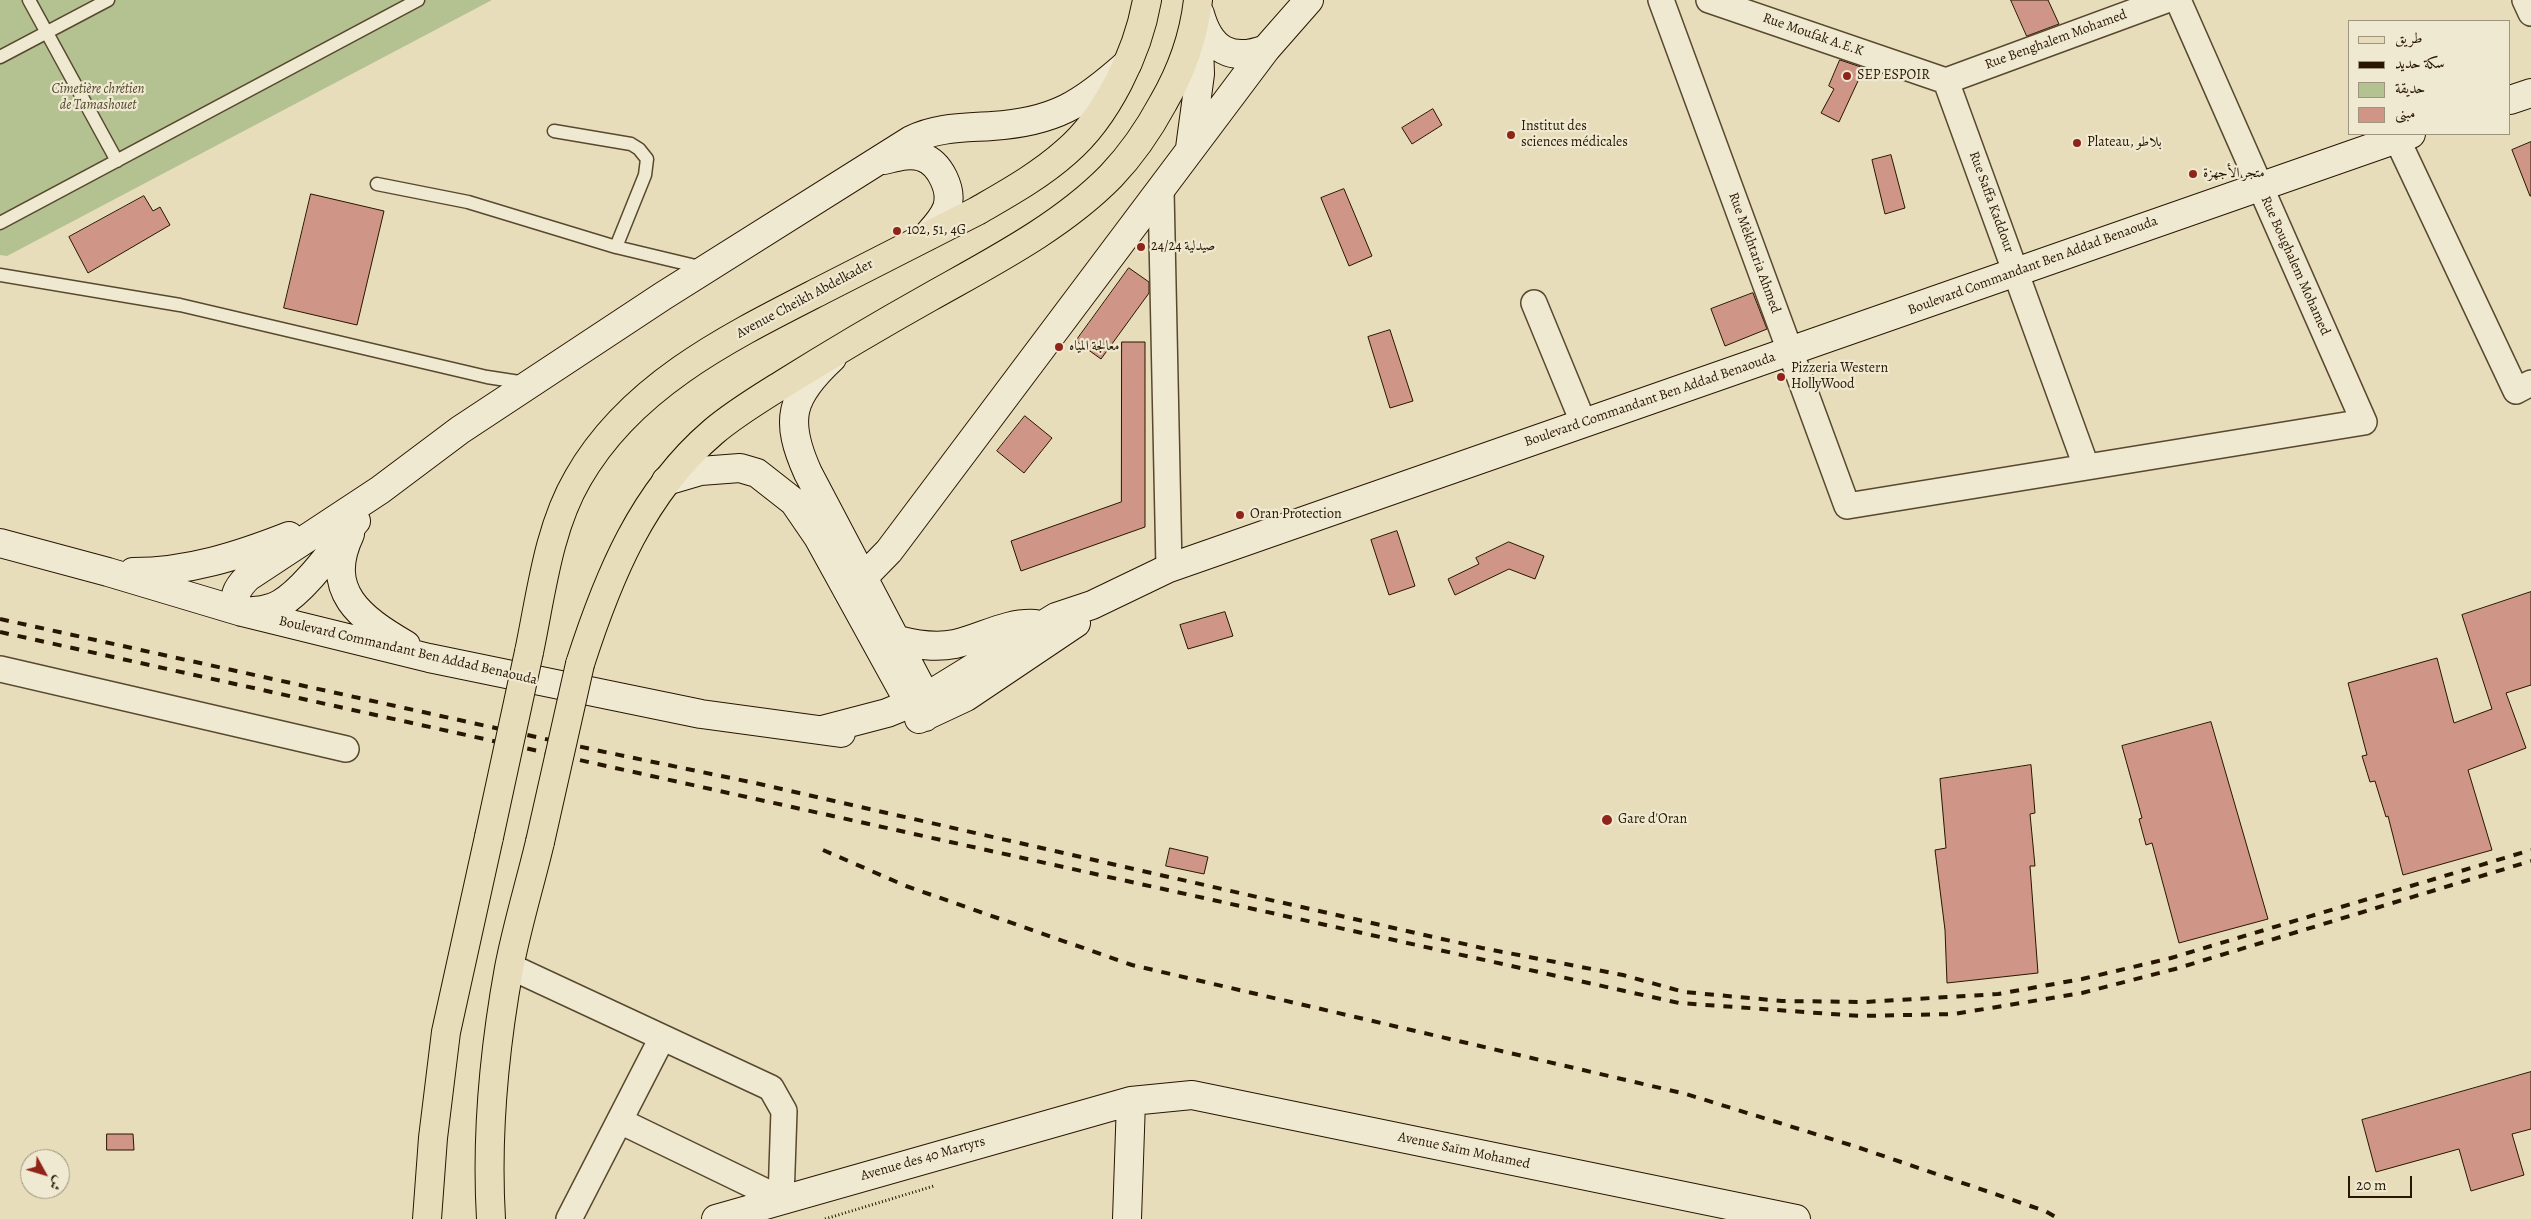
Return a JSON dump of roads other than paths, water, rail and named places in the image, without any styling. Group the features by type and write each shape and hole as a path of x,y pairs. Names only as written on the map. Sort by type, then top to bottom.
{"main road":[{"name":"Avenue Cheikh Abdelkader","path":"427,1219 433,1138 446,1032 559,520 581,472 600,442 630,409 665,380 715,347 1016,188 1068,151 1110,97 1127,64 1148,0"},
{"path":"491,1219 489,1185 492,1094 509,966 540,842 580,664 612,576 646,508 666,481 713,432 743,410 846,344 994,261 1084,201 1111,176 1138,144 1172,87 1190,37 1198,2"}],"street":[{"path":"856,585 895,543 1266,49 1309,0"},
{"name":"Rue Mèkhtaria Ahmed","path":"1661,0 1847,506 2086,466"},
{"name":"Rue Moufak A.E.K","path":"1709,0 1946,81"},
{"name":"Rue Benghalem Mohamed","path":"1946,81 2166,0"},
{"name":"Rue Boughalem Mohamed","path":"2086,466 2364,422 2178,0"},
{"path":"2525,0 2531,13"},
{"path":"1198,2 1208,34 1223,48 1241,56 1266,49"},
{"path":"1189,152 1200,74 1198,2"},
{"path":"380,490 356,521 292,595 268,610 242,612 237,607 235,597 237,590 248,577 380,490 460,430 706,269 911,140 929,131 1020,124 1064,111 1082,102 1127,64"},
{"name":"Rue Saffa Kaddour","path":"1946,81 2086,466"},
{"path":"2511,100 2531,93"},
{"path":"2404,136 2523,387"},
{"name":"Boulevard Commandant Ben Addad Benaouda","path":"921,706 1042,624 1068,612 1092,605 1169,568 1583,422 1791,352 2259,185 2404,136"},
{"path":"880,161 905,154 922,157 933,164 944,178 948,192 947,207 940,221 927,236"},
{"path":"1161,190 1169,568"},
{"path":"1534,303 1583,422"},
{"path":"846,344 806,386 796,402 793,418 795,441 856,585 921,706"},
{"path":"666,481 725,468 740,468 757,473 782,491 798,508 856,585 878,604 898,640 921,706"},
{"path":"108,572 160,572 226,559 295,534 380,490"},
{"path":"356,521 346,543 341,561 340,578 345,595 357,611 374,625 429,658"},
{"name":"Boulevard Commandant Ben Addad Benaouda","path":"0,543 108,572 242,612 429,658 701,714 822,730 882,714 966,697 1066,632 1080,620 1092,605"},
{"path":"878,604 882,583 894,556 895,543"},
{"path":"898,640 915,645 944,646 956,644 1010,626 1042,624"},
{"path":"0,669 346,749"},
{"path":"509,966 771,1088 784,1111 782,1199 620,1121"},
{"path":"569,1219 662,1038"},
{"name":"Avenue Saïm Mohamed","path":"1130,1101 1192,1095 1796,1219"},
{"path":"1127,1219 1130,1101"},
{"name":"Avenue des 40 Martyrs","path":"716,1219 1130,1101"}],"lane":[{"path":"29,0 117,161"},
{"path":"0,57 108,0"},
{"path":"0,223 117,161 394,6 418,0"},
{"path":"554,131 631,144 639,149 646,159 645,175 616,247"},
{"path":"378,184 468,202 616,247 706,269"},
{"path":"0,275 180,305 487,377 531,383"}],"railway":[{"path":"0,619 600,751 755,783 1482,948 1623,975 1684,992 1782,1001 1865,1002 1998,994 2082,979 2171,958 2531,850"},
{"path":"0,632 1679,1003 1860,1016 1954,1014 2082,993 2175,969 2531,861"},
{"path":"823,850 906,886 1132,965 1686,1094 1857,1147 2045,1211 2059,1219"}],"place":[{"name":"SEP ESPOIR","path":"1847,76"},
{"name":"Institut des sciences médicales","path":"1511,135"},
{"name":"Plateau, بلاطو","path":"2077,143"},
{"name":"متجر الأجهزة","path":"2193,174"},
{"name":"102, 51, 4G","path":"897,231"},
{"name":"صيدلية 24/24","path":"1141,247"},
{"name":"معالجة المياه","path":"1059,347"},
{"name":"Pizzeria Western HollyWood","path":"1781,377"},
{"name":"Oran Protection","path":"1240,515"},
{"name":"Gare d'Oran","path":"1607,820"}],"park label":[{"name":"Cimetière chrétien de Tamashouet","path":"98,98"}]}
